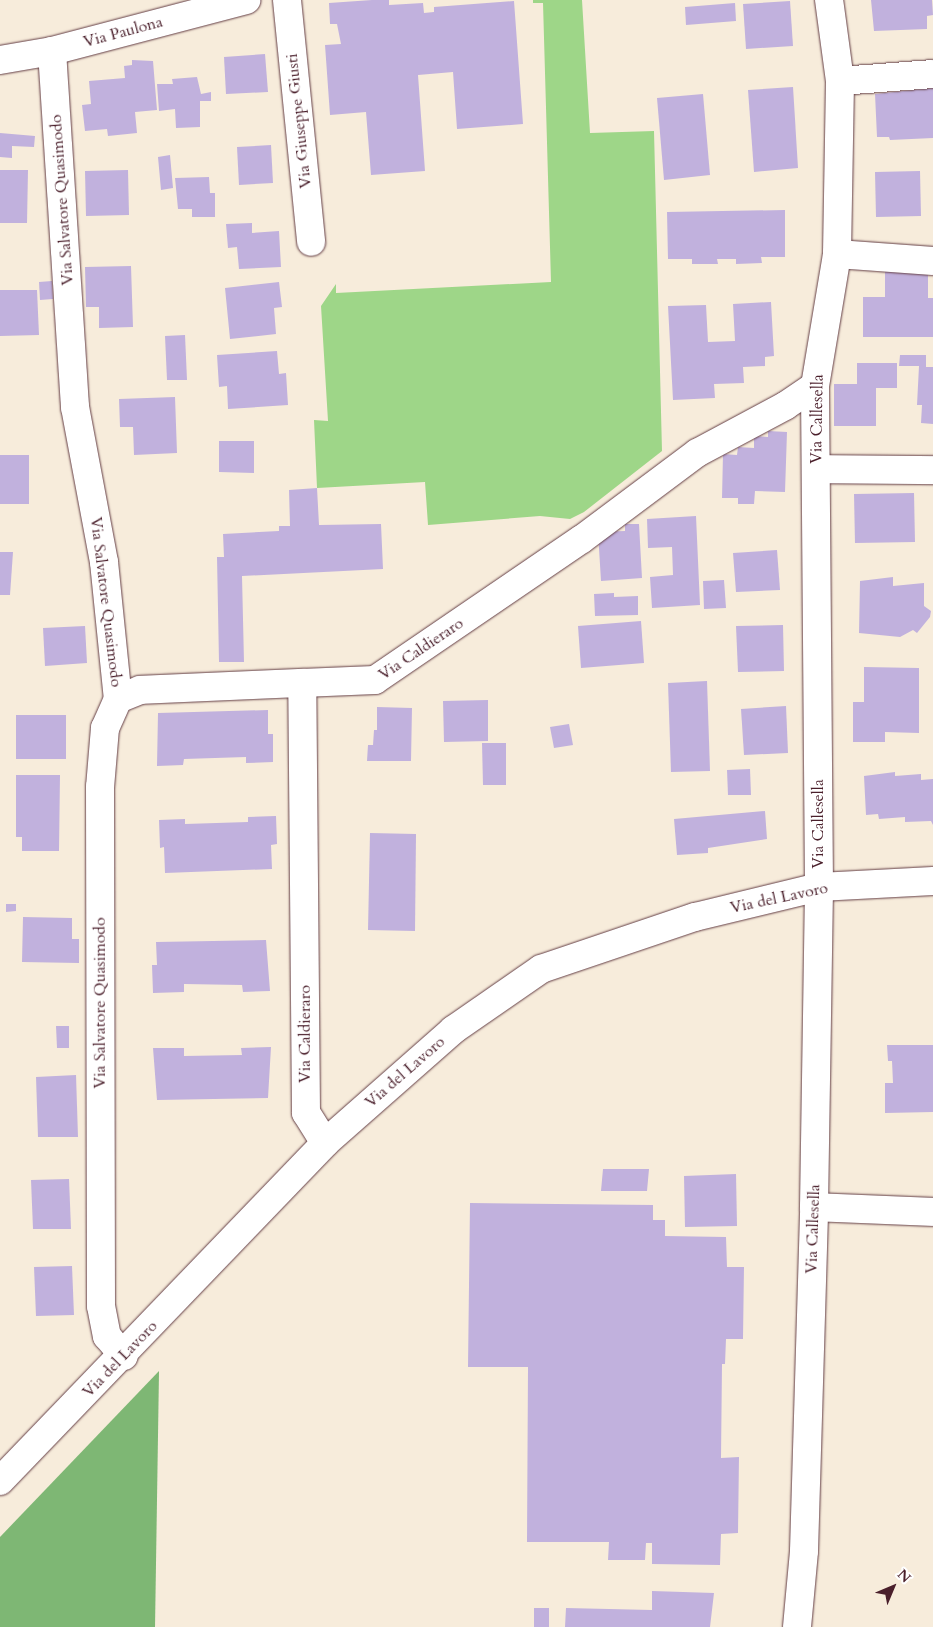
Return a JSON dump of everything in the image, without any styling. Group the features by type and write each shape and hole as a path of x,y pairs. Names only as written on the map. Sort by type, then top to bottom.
{"street":[{"name":"Via Paulona","path":"0,60 52,51 246,0"},
{"name":"Via Giuseppe Giusti","path":"287,0 310,242"},
{"name":"Via Callesella","path":"797,1627 804,1550 814,1207 819,887 815,386 837,254 840,82 828,0"},
{"name":"Via Salvatore Quasimodo","path":"52,51 75,408 104,562 118,699 105,728 100,788 101,1306 107,1336 124,1356"},
{"path":"840,82 933,74"},
{"path":"837,254 933,261"},
{"name":"Via Caldieraro","path":"325,1143 306,1113 302,683 375,680 582,539 697,453 785,406 815,386"},
{"path":"816,470 933,470"},
{"path":"118,699 140,690 302,683"},
{"name":"Via del Lavoro","path":"0,1482 124,1356 325,1143 453,1030 541,969 695,917 819,887 933,880"},
{"path":"814,1207 933,1212"}],"green space":[{"path":"533,0 582,0 590,133 654,131 662,451 584,512 570,519 540,516 428,525 425,482 317,488 314,420 328,421 321,306 336,284 336,293 551,282 543,3 533,3"},
{"path":"159,1371 155,1627 0,1627 0,1537"}],"building":[{"path":"389,0 389,5 423,3 424,13 434,12 434,7 514,1 523,124 457,129 453,72 418,75 425,171 371,175 366,112 330,115 325,45 341,44 337,24 330,24 329,3"},
{"path":"871,0 932,0 933,15 927,16 927,29 874,31"},
{"path":"790,1 793,46 746,49 743,4"},
{"path":"735,3 736,21 686,25 685,7"},
{"path":"265,54 268,92 226,94 224,57"},
{"path":"132,60 153,61 157,110 135,112 137,133 108,136 107,129 85,131 82,105 91,104 89,81 125,78 124,66 132,65"},
{"path":"197,77 201,94 211,92 211,101 200,101 200,127 176,128 175,109 159,111 157,84 173,84 172,79"},
{"path":"793,87 798,168 754,172 748,90"},
{"path":"933,88 933,138 890,140 889,137 877,137 875,94"},
{"path":"703,94 710,175 664,180 657,98"},
{"path":"0,133 35,136 34,147 12,146 12,158 0,157"},
{"path":"271,145 273,183 239,185 237,147"},
{"path":"170,155 173,188 161,190 158,157"},
{"path":"0,170 28,170 27,223 0,223"},
{"path":"128,170 129,215 86,216 85,171"},
{"path":"920,171 921,216 876,217 875,172"},
{"path":"209,177 210,193 215,193 215,217 192,217 192,209 178,209 175,178"},
{"path":"785,210 785,257 761,257 762,263 736,264 736,259 717,259 718,264 692,264 692,259 668,259 667,212"},
{"path":"252,223 252,233 279,231 281,267 239,269 237,247 228,248 226,224"},
{"path":"131,266 133,327 99,328 99,307 86,307 85,267"},
{"path":"885,269 928,269 928,298 933,298 933,337 863,337 863,297 885,297"},
{"path":"52,281 53,299 40,300 39,282"},
{"path":"279,282 282,307 274,308 276,334 230,339 225,288"},
{"path":"0,290 37,290 39,335 0,336"},
{"path":"771,302 774,356 765,357 765,366 743,367 744,383 714,384 715,398 673,400 668,306 706,305 708,342 735,341 733,304"},
{"path":"185,335 187,380 167,380 165,336"},
{"path":"277,351 279,374 286,373 288,405 228,409 227,386 219,387 217,355"},
{"path":"900,355 926,355 926,367 933,367 933,424 921,423 922,405 917,405 919,366 899,366"},
{"path":"857,363 897,363 897,388 876,388 876,426 834,426 834,384 857,384"},
{"path":"175,397 177,453 134,455 133,427 120,427 119,399"},
{"path":"768,431 787,432 785,492 755,491 754,504 738,504 738,498 722,498 723,454 737,455 738,447 754,448 754,436 768,437"},
{"path":"219,441 254,441 254,473 219,472"},
{"path":"0,455 29,455 29,504 0,504"},
{"path":"317,488 319,525 381,524 383,569 242,576 244,662 219,662 217,557 224,557 223,534 279,531 279,526 290,526 289,490"},
{"path":"914,493 915,542 855,543 854,494"},
{"path":"696,516 700,605 652,608 650,577 673,575 672,547 648,548 647,519"},
{"path":"625,524 639,524 642,578 601,581 598,532 625,531"},
{"path":"777,550 780,590 736,592 733,553"},
{"path":"0,552 13,552 10,595 0,595"},
{"path":"893,577 893,586 924,583 924,606 931,611 930,617 917,633 913,630 900,637 859,633 860,581"},
{"path":"724,580 726,608 704,609 703,581"},
{"path":"614,593 614,597 638,596 638,615 595,616 594,594"},
{"path":"641,621 644,663 581,668 578,626"},
{"path":"783,625 784,671 738,672 736,626"},
{"path":"85,626 87,663 45,666 43,628"},
{"path":"864,667 919,668 919,733 885,732 885,742 853,742 853,702 864,702"},
{"path":"707,681 710,771 671,772 668,683"},
{"path":"488,700 488,741 444,742 443,701"},
{"path":"786,706 788,753 744,755 741,709"},
{"path":"377,707 412,708 411,761 367,761 368,745 373,745 374,730 377,730"},
{"path":"268,710 268,734 273,734 273,762 246,763 246,757 184,759 183,765 157,766 158,713"},
{"path":"16,715 66,715 66,759 16,759"},
{"path":"569,724 573,745 554,748 550,727"},
{"path":"482,743 506,743 506,785 483,785"},
{"path":"750,769 751,795 728,795 727,770"},
{"path":"895,772 895,776 921,774 921,780 933,779 933,825 931,821 905,822 905,817 879,819 878,814 866,815 864,776"},
{"path":"16,775 60,775 59,851 22,851 22,837 16,837"},
{"path":"765,811 767,839 708,848 708,853 677,855 674,819"},
{"path":"276,816 277,844 271,845 272,869 165,873 164,847 160,848 159,820 185,819 185,824 248,822 248,817"},
{"path":"370,833 416,834 415,931 368,930"},
{"path":"6,904 16,904 16,911 6,912"},
{"path":"23,917 72,918 72,939 79,939 79,963 22,962"},
{"path":"266,940 270,991 243,992 242,985 184,984 184,992 153,993 152,965 157,965 156,942"},
{"path":"56,1026 69,1026 69,1048 57,1048"},
{"path":"887,1045 933,1045 933,1112 885,1113 885,1083 893,1083 892,1061 888,1061"},
{"path":"271,1047 268,1098 157,1100 153,1048 184,1048 184,1056 242,1055 241,1048"},
{"path":"76,1075 78,1137 38,1137 36,1077"},
{"path":"603,1169 649,1169 647,1191 601,1191"},
{"path":"736,1174 737,1226 685,1227 684,1176"},
{"path":"69,1179 71,1229 33,1229 31,1180"},
{"path":"470,1203 653,1205 653,1220 665,1220 665,1236 726,1237 727,1267 744,1267 743,1339 726,1339 725,1364 722,1364 721,1458 739,1457 738,1533 721,1534 720,1565 652,1564 652,1543 646,1543 645,1560 608,1560 609,1542 527,1542 528,1367 468,1367"},
{"path":"72,1266 74,1315 36,1316 34,1267"},
{"path":"652,1591 714,1593 710,1627 565,1627 566,1608 652,1610"},
{"path":"534,1608 549,1608 549,1627 534,1627"}]}
